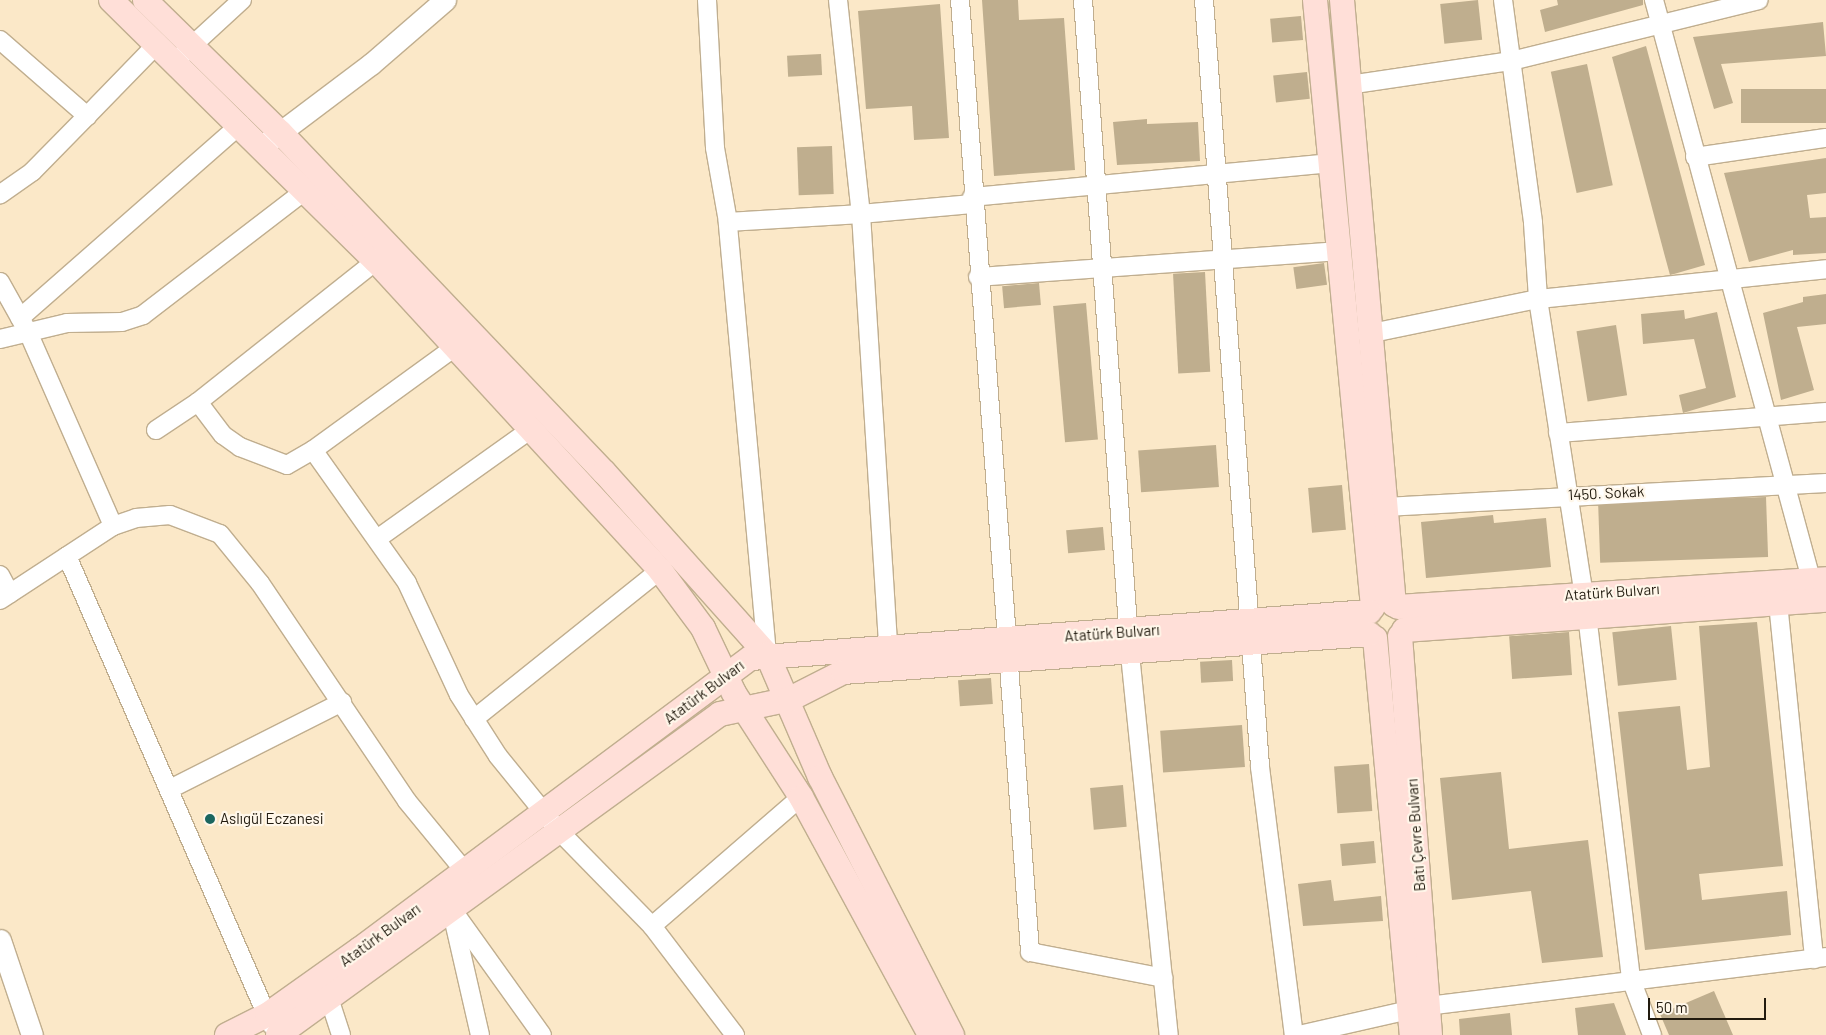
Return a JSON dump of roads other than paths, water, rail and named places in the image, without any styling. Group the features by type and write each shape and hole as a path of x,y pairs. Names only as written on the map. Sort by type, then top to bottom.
{"main road":[{"path":"112,0 158,43 184,52 604,472 767,654 790,699 820,777 952,1035"},
{"path":"145,0 241,124 271,139 306,190 376,261 660,570 703,628 726,675 802,797 930,1035"},
{"path":"1315,0 1338,251 1380,617"},
{"path":"1342,0 1367,334 1386,507 1380,617"},
{"name":"Atatürk Bulvarı","path":"1777,592 1818,579"},
{"name":"Atatürk Bulvarı","path":"273,1028 552,823 720,714 790,699 844,672 1006,651 1253,634 1380,617 1777,592 1826,600"},
{"name":"Atatürk Bulvarı","path":"1380,617 1391,641 1402,633 1585,605"},
{"name":"Batı Çevre Bulvarı","path":"1380,617 1419,1008 1430,1035"},
{"name":"Batı Çevre Bulvarı","path":"1402,633 1419,1008 1412,1035"},
{"name":"Atatürk Bulvarı","path":"552,823 726,675 751,658 767,654 888,648 1006,651"},
{"name":"Atatürk Bulvarı","path":"227,1035 273,1028 329,998 451,908 472,880"}],"street":[{"path":"184,52 242,0"},
{"path":"271,139 371,64 445,0"},
{"path":"707,0 715,148 728,222 767,654"},
{"path":"838,0 862,214 888,648"},
{"path":"960,0 972,200 978,277 990,379 1006,651 1030,952 1164,978"},
{"path":"1083,0 1129,643 1169,1035"},
{"path":"1204,0 1253,634 1260,767 1294,1035"},
{"path":"1503,0 1533,223 1538,299 1585,605 1631,979 1652,1035"},
{"path":"1654,0 1658,22 1785,485 1818,579"},
{"path":"1348,86 1511,61 1658,22 1759,0"},
{"path":"0,40 87,116"},
{"path":"0,194 32,172 158,43"},
{"path":"0,339 24,325 241,124"},
{"path":"1695,157 1826,138"},
{"path":"728,222 862,214 1096,185 1330,163"},
{"path":"24,325 122,322 143,315 306,190"},
{"path":"978,277 1224,261 1338,251"},
{"path":"156,430 198,402 376,261"},
{"path":"1367,334 1538,299 1729,282 1826,269"},
{"path":"0,282 24,325 113,526"},
{"path":"198,402 223,435 240,447 287,465 314,450 455,347"},
{"path":"1558,433 1826,412"},
{"path":"377,539 531,428"},
{"path":"314,450 407,583 474,719 552,823 652,926 735,1035"},
{"name":"1450. Sokak","path":"1386,507 1568,495 1826,482"},
{"path":"0,575 5,597 113,526 136,518 170,515 220,534 260,583 408,801 472,880"},
{"path":"67,556 273,1028"},
{"path":"474,719 660,570"},
{"path":"1299,1035 1419,1008 1631,979 1820,958 1777,592"},
{"path":"170,789 342,702"},
{"path":"652,926 802,797"},
{"path":"451,908 480,1035"},
{"path":"451,908 542,1035"},
{"path":"0,940 32,1035"},
{"path":"329,998 341,1035"}],"place":[{"name":"Aslıgül Eczanesi","path":"210,819"}]}
